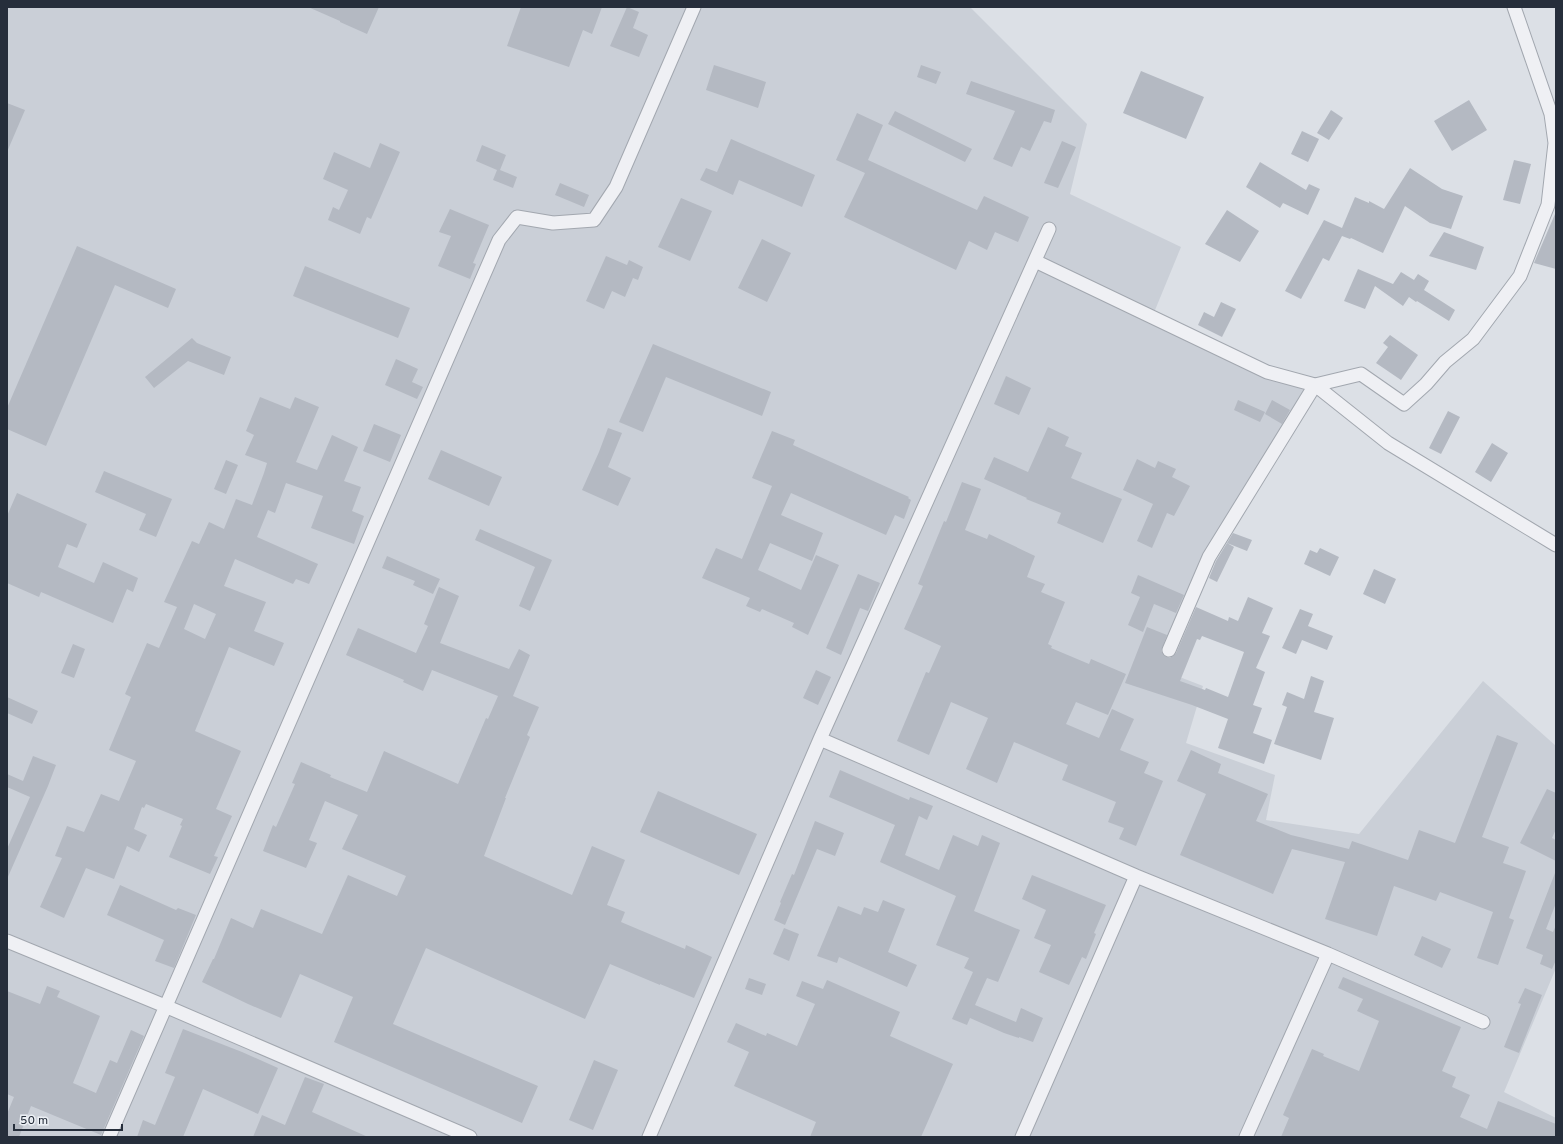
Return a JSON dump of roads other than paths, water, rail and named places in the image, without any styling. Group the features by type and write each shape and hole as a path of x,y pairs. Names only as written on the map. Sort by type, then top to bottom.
{"street":[{"path":"109,1137 498,240 517,217 553,223 594,220 616,187 694,7"},
{"path":"1169,650 1209,557 1315,385 1361,374 1404,404 1426,384 1445,362 1473,338 1520,276 1548,205 1555,143 1552,114 1514,7"},
{"path":"649,1137 820,740 1050,229"},
{"path":"1035,261 1267,372 1315,385 1388,442 1556,545"},
{"path":"820,740 1136,876 1328,954 1482,1022"},
{"path":"1022,1137 1136,876"},
{"path":"7,941 165,1006 470,1137"},
{"path":"1246,1137 1328,954"}]}
